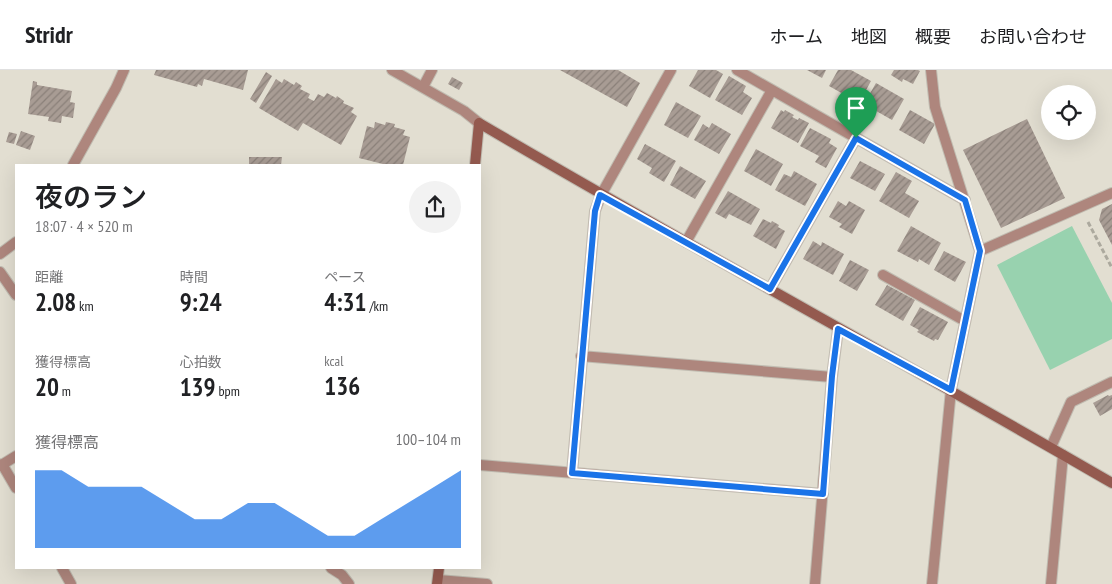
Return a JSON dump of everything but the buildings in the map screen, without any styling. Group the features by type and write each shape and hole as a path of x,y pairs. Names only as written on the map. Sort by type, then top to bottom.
{"street":[{"path":"74,164 124,70"},
{"path":"392,70 464,111 479,123 600,195 838,329 951,390 1112,484"},
{"path":"423,87 432,70"},
{"path":"572,473 595,211 600,195 671,70"},
{"path":"736,70 965,200"},
{"path":"930,70 935,107 980,251 951,390 932,584"},
{"path":"686,242 772,90"},
{"path":"475,164 479,123"},
{"path":"770,289 856,138"},
{"path":"980,251 1112,194"},
{"path":"0,254 15,243"},
{"path":"0,272 15,294"},
{"path":"884,276 965,321"},
{"path":"815,584 832,376 838,329"},
{"path":"581,356 832,376"},
{"path":"1051,447 1072,402 1112,382"},
{"path":"1051,584 1063,455"},
{"path":"15,457 1,465 15,486"},
{"path":"481,465 823,494"},
{"path":"63,569 71,584"},
{"path":"333,569 342,575 349,584"},
{"path":"439,569 438,582 487,584"}],"path":[{"path":"1088,222 1112,268"}],"green space":[{"path":"1072,226 1112,303 1112,339 1050,370 997,265"}],"route":[{"path":"856,138 965,200 980,251 951,390 838,329 832,376 823,494 572,473 595,211 600,195 770,289 856,138"}]}
